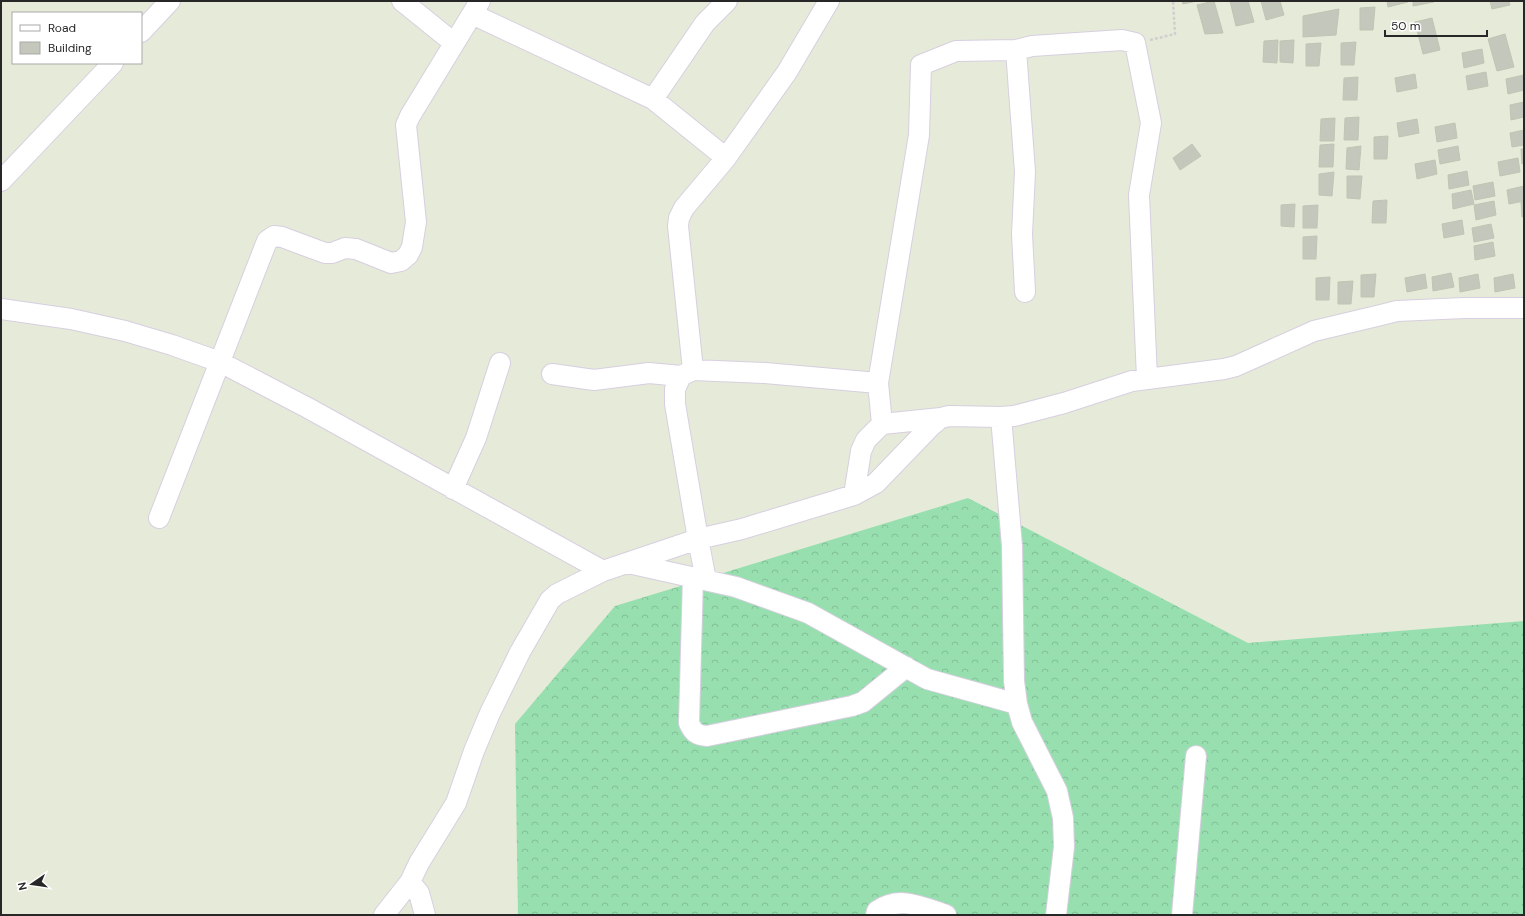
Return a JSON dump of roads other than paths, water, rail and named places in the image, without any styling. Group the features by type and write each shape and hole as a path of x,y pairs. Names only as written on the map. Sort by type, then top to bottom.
{"street":[{"path":"142,31 170,1"},
{"path":"402,1 454,43"},
{"path":"653,99 705,23 727,1"},
{"path":"829,1 787,72 726,158 684,208 679,218 678,226 687,373 675,390 675,404 698,539 700,579 689,722 692,730 698,735 707,736 852,706 863,702 906,666"},
{"path":"159,518 267,241 274,236 282,236 325,253 332,253 345,248 356,249 391,263 401,261 408,255 412,247 416,222 406,125 476,7 653,99 726,158"},
{"path":"882,424 878,383 919,135 921,65 956,51 1016,50 1032,46 1122,40 1136,43 1151,123 1139,195 1147,378"},
{"path":"1016,50 1025,172 1022,234 1025,292"},
{"path":"1,181 112,64"},
{"path":"1,308 71,319 125,331 172,345 220,362 308,408 604,571"},
{"path":"854,495 861,451 866,440 882,424 949,416 1014,416 1064,403 1112,387 1147,378 1224,369 1236,366 1314,332 1397,312 1464,308 1524,308"},
{"path":"453,489 476,438 500,363"},
{"path":"552,374 594,380 649,373 765,373 878,383"},
{"path":"1001,417 1012,546 1014,681 1017,704 1022,722 1057,791 1062,818 1064,847 1056,915"},
{"path":"384,915 410,882 419,863 456,803 474,751 490,712 520,652 550,600 557,594 604,571 698,539 742,529 854,495 876,483 930,426 941,418"},
{"path":"628,563 736,587 808,613 927,678 1017,704"},
{"path":"1182,915 1196,756"},
{"path":"410,882 419,893 425,915"},
{"path":"876,915 877,911 886,905 900,903 911,904 946,915"}]}
